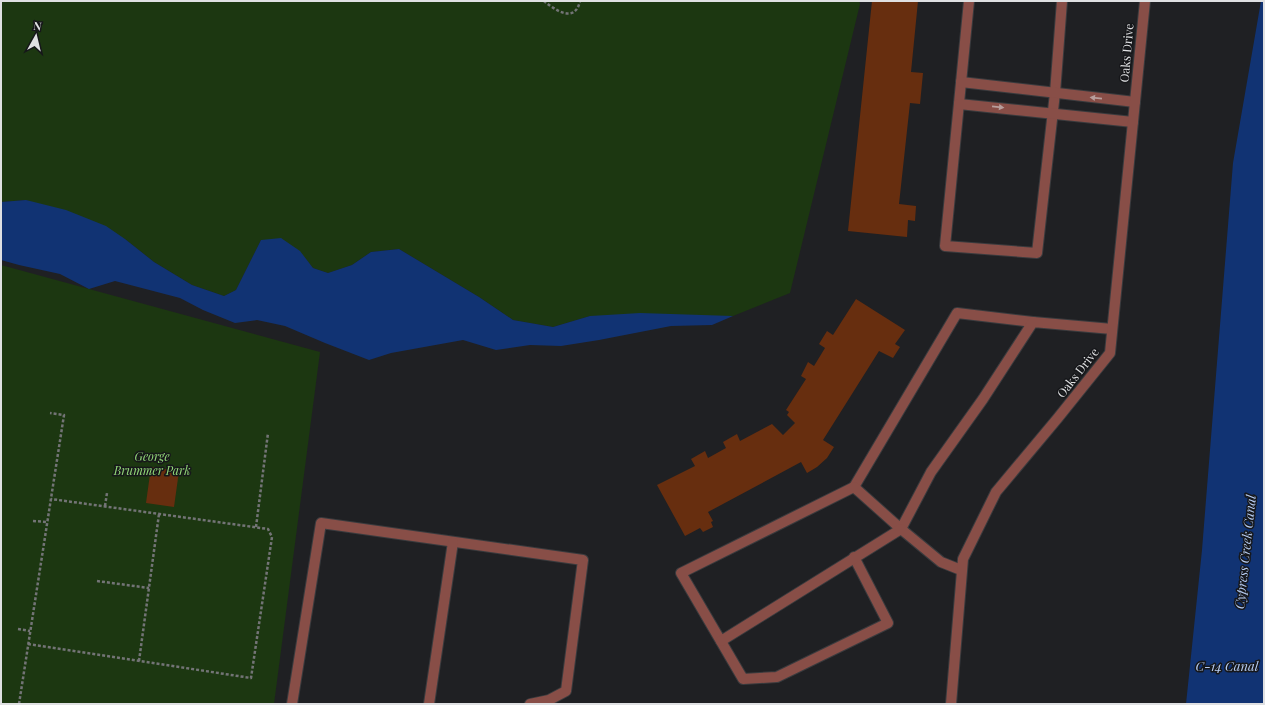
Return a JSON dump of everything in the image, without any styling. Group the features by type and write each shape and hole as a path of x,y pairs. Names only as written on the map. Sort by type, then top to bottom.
{"street":[{"path":"969,1 945,246 1037,253 1055,93 1062,1"},
{"name":"Oaks Drive","path":"951,704 962,559 996,492 1110,353 1145,1"},
{"path":"961,82 1135,102"},
{"path":"959,104 1133,122"},
{"path":"854,557 888,623 776,677 743,679 681,573 854,487 957,313 1112,329"},
{"path":"721,641 901,529 932,472 983,399 1033,322"},
{"path":"854,487 941,562 962,570"},
{"path":"292,704 321,523 583,560 566,690 549,700 530,704"},
{"path":"429,704 452,542"}],"path":[{"path":"544,1 557,11 567,14 576,9 580,1"},
{"path":"19,704 64,415 50,413"},
{"path":"256,527 268,433"},
{"path":"105,506 107,493"},
{"path":"28,644 251,678 272,537 268,529 51,499"},
{"path":"139,660 159,514"},
{"path":"33,521 47,522"},
{"path":"97,581 149,588"},
{"path":"18,629 30,631"}],"green space":[{"path":"1,1 859,1 860,4 790,293 733,316 590,316 553,327 513,320 479,297 399,249 371,252 352,265 328,273 313,268 299,251 261,240 236,290 224,296 192,285 154,262 125,239 26,200 1,202"},
{"name":"George Brummer Park","path":"1,265 320,352 274,704 1,704"}],"water":[{"name":"C-14 Canal","path":"1261,1 1264,1 1264,704 1186,704 1202,550 1233,163"},
{"path":"26,200 66,210 106,226 154,262 192,285 224,296 236,290 261,240 281,238 300,251 313,268 328,273 352,265 371,252 399,249 479,297 513,320 553,327 590,316 640,313 733,316 712,325 671,326 561,346 530,345 496,350 463,340 391,353 369,360 285,326 257,320 235,323 203,310 180,298 115,281 89,289 60,274 1,260 1,202"}],"building":[{"path":"872,1 918,1 911,72 923,73 920,104 910,103 899,204 916,206 915,221 908,220 907,237 848,231"},
{"path":"856,299 905,330 895,344 900,347 893,358 879,351 823,440 834,447 827,458 807,473 801,462 708,512 713,521 711,522 713,527 703,532 700,528 685,536 657,485 695,466 691,459 705,451 708,458 726,448 723,442 737,434 740,441 772,424 783,435 795,423 787,415 789,412 786,410 806,379 801,376 808,362 814,366 825,348 819,344 827,331 833,335"},
{"path":"151,467 179,471 174,507 146,503"}],"water label":[{"name":"Cypress Creek Canal","path":"1245,552"}]}
